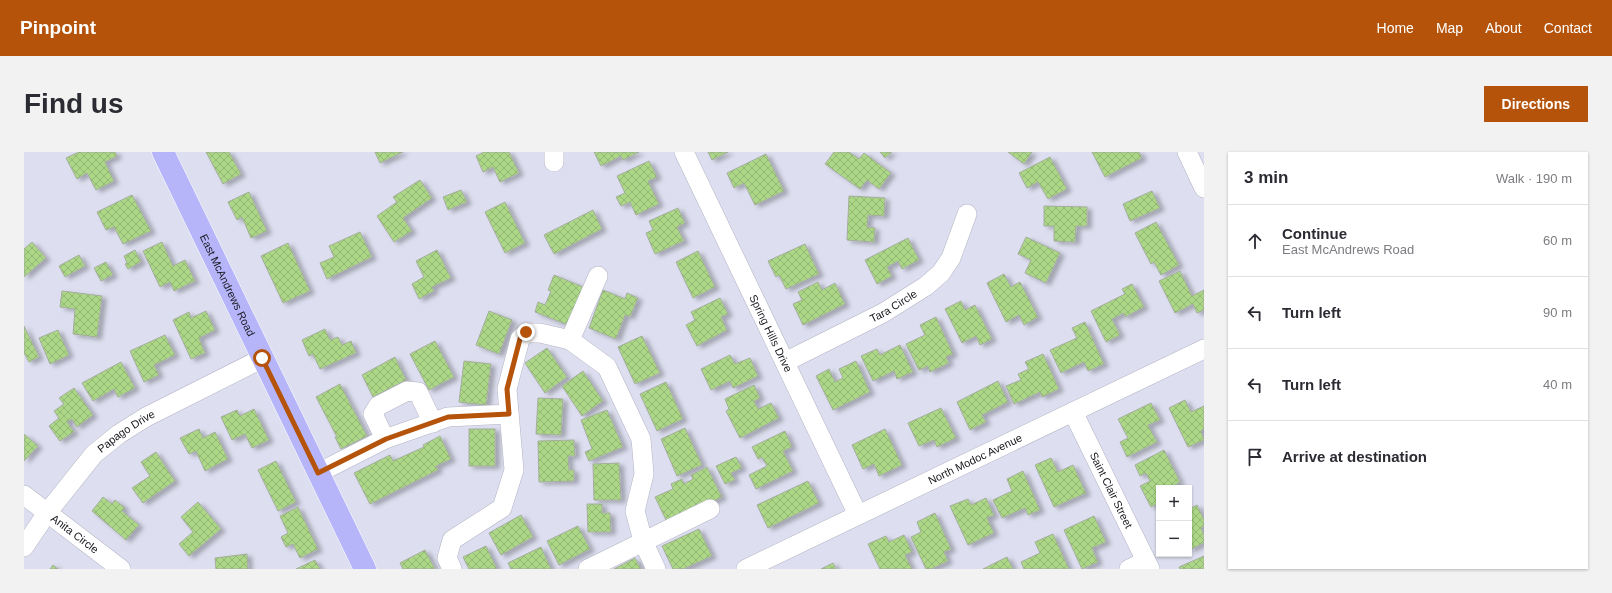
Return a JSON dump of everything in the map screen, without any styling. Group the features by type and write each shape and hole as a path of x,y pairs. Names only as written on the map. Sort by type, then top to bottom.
{"main road":[{"name":"East McAndrews Road","path":"163,152 365,569"}],"street":[{"name":"Spring Hills Drive","path":"684,152 858,515"},
{"path":"1187,152 1204,188"},
{"name":"Tara Circle","path":"785,362 883,313 926,286 941,273 951,258 967,214"},
{"path":"570,340 598,276"},
{"path":"452,569 447,558 452,540 502,508 514,470 507,389 520,339 526,332 570,340 607,367 641,439 644,474 635,511 643,541 656,569"},
{"name":"North Modoc Avenue","path":"759,566 858,515 1204,349"},
{"name":"Papago Drive","path":"24,547 47,513 94,454 119,434 146,416 262,358"},
{"path":"386,439 373,414 378,406 408,391 418,392 433,423"},
{"name":"Saint Clair Street","path":"1073,412 1142,566"},
{"path":"318,473 386,439 448,417 509,414"},
{"name":"Anita Circle","path":"24,495 122,569"},
{"path":"588,569 710,509"}],"building":[{"path":"79,152 115,152 117,156 105,162 114,181 96,190 87,173 77,179 66,158"},
{"path":"206,152 229,152 241,174 223,184"},
{"path":"375,152 403,152 380,163"},
{"path":"484,152 509,152 519,173 500,182 493,167 483,172 476,156"},
{"path":"594,152 639,152 623,160 621,156 601,166"},
{"path":"708,152 728,152 712,160"},
{"path":"834,152 849,152 859,159 864,153 891,173 879,189 867,180 860,189 825,164"},
{"path":"880,152 892,152 885,158"},
{"path":"1008,152 1032,152 1024,164"},
{"path":"1092,152 1139,152 1142,158 1105,177"},
{"path":"766,154 784,191 755,205 744,183 734,188 727,173"},
{"path":"1050,157 1067,189 1048,199 1038,182 1027,188 1019,173"},
{"path":"649,161 657,177 648,181 659,204 636,215 630,202 621,206 616,197 625,193 617,176"},
{"path":"420,180 432,198 403,218 412,231 394,242 377,216 397,202 393,197"},
{"path":"461,190 467,202 448,210 443,197"},
{"path":"1152,191 1160,208 1130,221 1123,204"},
{"path":"249,192 267,231 251,238 242,217 237,220 228,202"},
{"path":"132,195 151,231 123,244 114,227 106,230 97,212"},
{"path":"849,196 885,198 884,216 868,215 867,227 875,228 874,242 847,240"},
{"path":"505,202 525,243 505,253 485,212"},
{"path":"1044,206 1087,207 1087,226 1076,226 1075,242 1054,241 1054,226 1044,226"},
{"path":"678,208 685,223 677,227 684,241 655,254 646,233 653,230 649,221"},
{"path":"593,210 602,229 554,254 544,235"},
{"path":"1156,222 1179,265 1161,275 1154,262 1151,264 1135,233"},
{"path":"360,232 372,257 327,279 320,263 334,257 329,246"},
{"path":"1026,237 1060,253 1046,283 1025,273 1031,260 1018,254"},
{"path":"908,238 919,260 902,269 898,261 887,267 892,276 877,284 865,260"},
{"path":"32,242 46,258 24,277 24,249"},
{"path":"162,242 173,266 185,260 195,281 174,291 170,282 160,287 143,251"},
{"path":"288,243 310,291 283,303 261,256"},
{"path":"805,244 819,274 786,289 779,275 776,277 768,261"},
{"path":"135,250 141,262 128,269 125,264 127,263 124,256"},
{"path":"437,250 451,278 432,287 434,291 419,299 412,284 424,277 416,261"},
{"path":"698,251 715,287 693,298 676,262"},
{"path":"79,255 85,266 65,277 59,266"},
{"path":"106,262 113,275 101,281 94,268"},
{"path":"1180,271 1192,296 1204,290 1204,310 1197,313 1193,304 1175,313 1159,281"},
{"path":"1004,274 1011,287 1020,282 1038,317 1024,325 1019,315 1006,322 987,283"},
{"path":"554,275 583,287 568,325 535,312 538,302 545,305 551,291 548,290"},
{"path":"818,282 822,290 835,283 845,304 803,325 793,304 802,300 798,292"},
{"path":"1132,284 1144,307 1125,317 1124,313 1112,319 1120,335 1106,342 1091,311 1125,294 1122,289"},
{"path":"603,290 625,299 627,293 638,298 630,317 625,315 616,339 589,328"},
{"path":"62,291 102,296 97,337 73,334 75,309 60,307"},
{"path":"720,298 728,314 721,317 727,330 697,346 686,325 695,320 691,312"},
{"path":"961,301 965,310 975,305 992,339 980,345 976,336 962,343 945,309"},
{"path":"206,311 215,330 199,338 205,353 191,359 173,320 189,312 191,318"},
{"path":"489,311 512,320 499,354 476,345"},
{"path":"936,317 953,354 946,357 949,363 930,372 928,366 919,370 906,344 925,335 920,325"},
{"path":"1085,322 1104,364 1088,371 1084,362 1061,373 1050,350 1077,338 1072,328"},
{"path":"24,326 39,357 29,362 24,353"},
{"path":"325,329 330,340 338,337 342,345 351,341 356,353 320,369 313,354 309,356 302,340"},
{"path":"58,330 69,355 50,364 39,338"},
{"path":"165,335 175,355 154,365 159,375 144,382 130,351"},
{"path":"642,336 660,373 635,384 618,347"},
{"path":"435,341 454,377 429,390 410,354"},
{"path":"900,345 913,372 897,379 894,371 873,381 861,356 877,349 880,355"},
{"path":"547,348 567,377 545,393 525,363"},
{"path":"1043,354 1059,389 1042,397 1040,392 1014,404 1006,386 1021,380 1018,374 1029,369 1025,362"},
{"path":"730,355 735,364 750,358 758,376 733,388 730,381 711,390 701,369"},
{"path":"395,357 406,380 373,397 362,375"},
{"path":"464,361 491,364 486,405 459,402"},
{"path":"856,361 870,392 833,410 816,376 829,369 835,382 843,378 839,369"},
{"path":"121,362 135,388 118,397 114,389 93,401 82,383"},
{"path":"583,371 603,401 582,416 562,386"},
{"path":"998,381 1008,402 982,415 986,422 970,430 957,402"},
{"path":"666,382 683,419 657,431 640,394"},
{"path":"340,384 367,436 341,449 335,437 337,437 316,397"},
{"path":"754,385 760,398 754,401 758,409 771,403 779,418 740,438 726,411 729,409 725,399"},
{"path":"74,388 93,415 77,427 72,419 67,422 74,432 60,441 49,426 59,418 54,411 64,404 59,398"},
{"path":"538,398 563,399 561,435 536,434"},
{"path":"1185,400 1191,412 1204,406 1204,429 1201,431 1204,440 1188,447 1169,408"},
{"path":"1151,403 1160,420 1148,425 1157,442 1127,457 1120,442 1128,438 1118,419"},
{"path":"941,408 956,438 937,447 934,440 919,446 908,423"},
{"path":"254,409 269,440 252,448 245,434 232,440 221,417 237,410 240,416"},
{"path":"607,410 623,447 589,461 585,452 592,449 581,420"},
{"path":"685,428 702,465 677,476 661,439"},
{"path":"199,429 203,438 215,432 228,459 205,471 196,451 189,454 180,438"},
{"path":"469,429 495,429 495,466 469,466"},
{"path":"885,429 902,465 879,476 874,464 863,469 852,445"},
{"path":"785,431 792,447 783,451 793,471 756,489 749,475 767,466 762,457 758,459 752,447"},
{"path":"24,434 38,446 24,461"},
{"path":"440,436 451,459 436,466 438,470 370,504 354,473 390,455 393,461 424,447 423,445"},
{"path":"574,440 575,456 568,456 569,470 574,470 574,481 539,482 538,441"},
{"path":"1164,450 1180,482 1175,485 1156,485 1156,504 1151,507 1140,486 1150,481 1146,473 1140,476 1135,465"},
{"path":"156,452 175,481 143,503 132,488 150,476 141,462"},
{"path":"736,457 742,468 731,473 735,480 725,484 716,466"},
{"path":"1051,458 1058,472 1073,465 1086,493 1054,507 1035,465"},
{"path":"276,461 296,502 278,511 258,470"},
{"path":"619,463 621,500 594,500 593,464"},
{"path":"707,467 722,497 668,524 655,497 673,489 671,484 682,479 684,484 693,479 691,475"},
{"path":"1023,471 1040,510 1028,515 1025,508 1002,518 993,500 1012,491 1007,479"},
{"path":"808,481 819,503 768,528 757,505"},
{"path":"103,497 112,504 115,500 125,508 122,511 139,525 126,540 92,511"},
{"path":"986,498 994,515 987,518 994,533 968,545 950,506 968,499 971,505"},
{"path":"198,502 221,529 189,556 179,544 193,532 181,517"},
{"path":"587,504 602,504 602,513 610,513 611,532 588,532"},
{"path":"1197,505 1204,520 1204,526 1201,528 1204,535 1204,543 1192,549 1192,521 1192,508"},
{"path":"298,507 318,549 300,558 293,544 286,547 281,537 288,533 280,516"},
{"path":"935,513 951,549 944,552 948,561 931,569 926,569 911,537 921,532 917,522"},
{"path":"521,515 533,537 501,555 489,533"},
{"path":"1094,516 1106,542 1092,548 1098,562 1082,569 1064,530"},
{"path":"578,526 590,549 559,565 547,541"},
{"path":"699,529 712,556 683,569 673,569 662,546"},
{"path":"1053,534 1069,569 1024,569 1021,562 1040,553 1035,542"},
{"path":"904,535 912,552 905,555 912,569 880,569 868,544 886,536 889,542"},
{"path":"486,546 497,569 469,569 463,557"},
{"path":"541,547 551,569 511,569 508,563"},
{"path":"425,550 435,569 403,569 400,563"},
{"path":"247,554 248,569 216,569 215,558"},
{"path":"1204,556 1204,569 1180,569 1179,567"},
{"path":"1007,557 1013,569 983,569"},
{"path":"635,558 641,569 614,569"},
{"path":"315,560 320,569 296,569"},
{"path":"833,563 836,569 821,569"},
{"path":"53,565 58,569 50,569"}],"route":[{"path":"262,358 318,473 386,439 448,417 509,414 507,389 520,339 526,332"}]}
